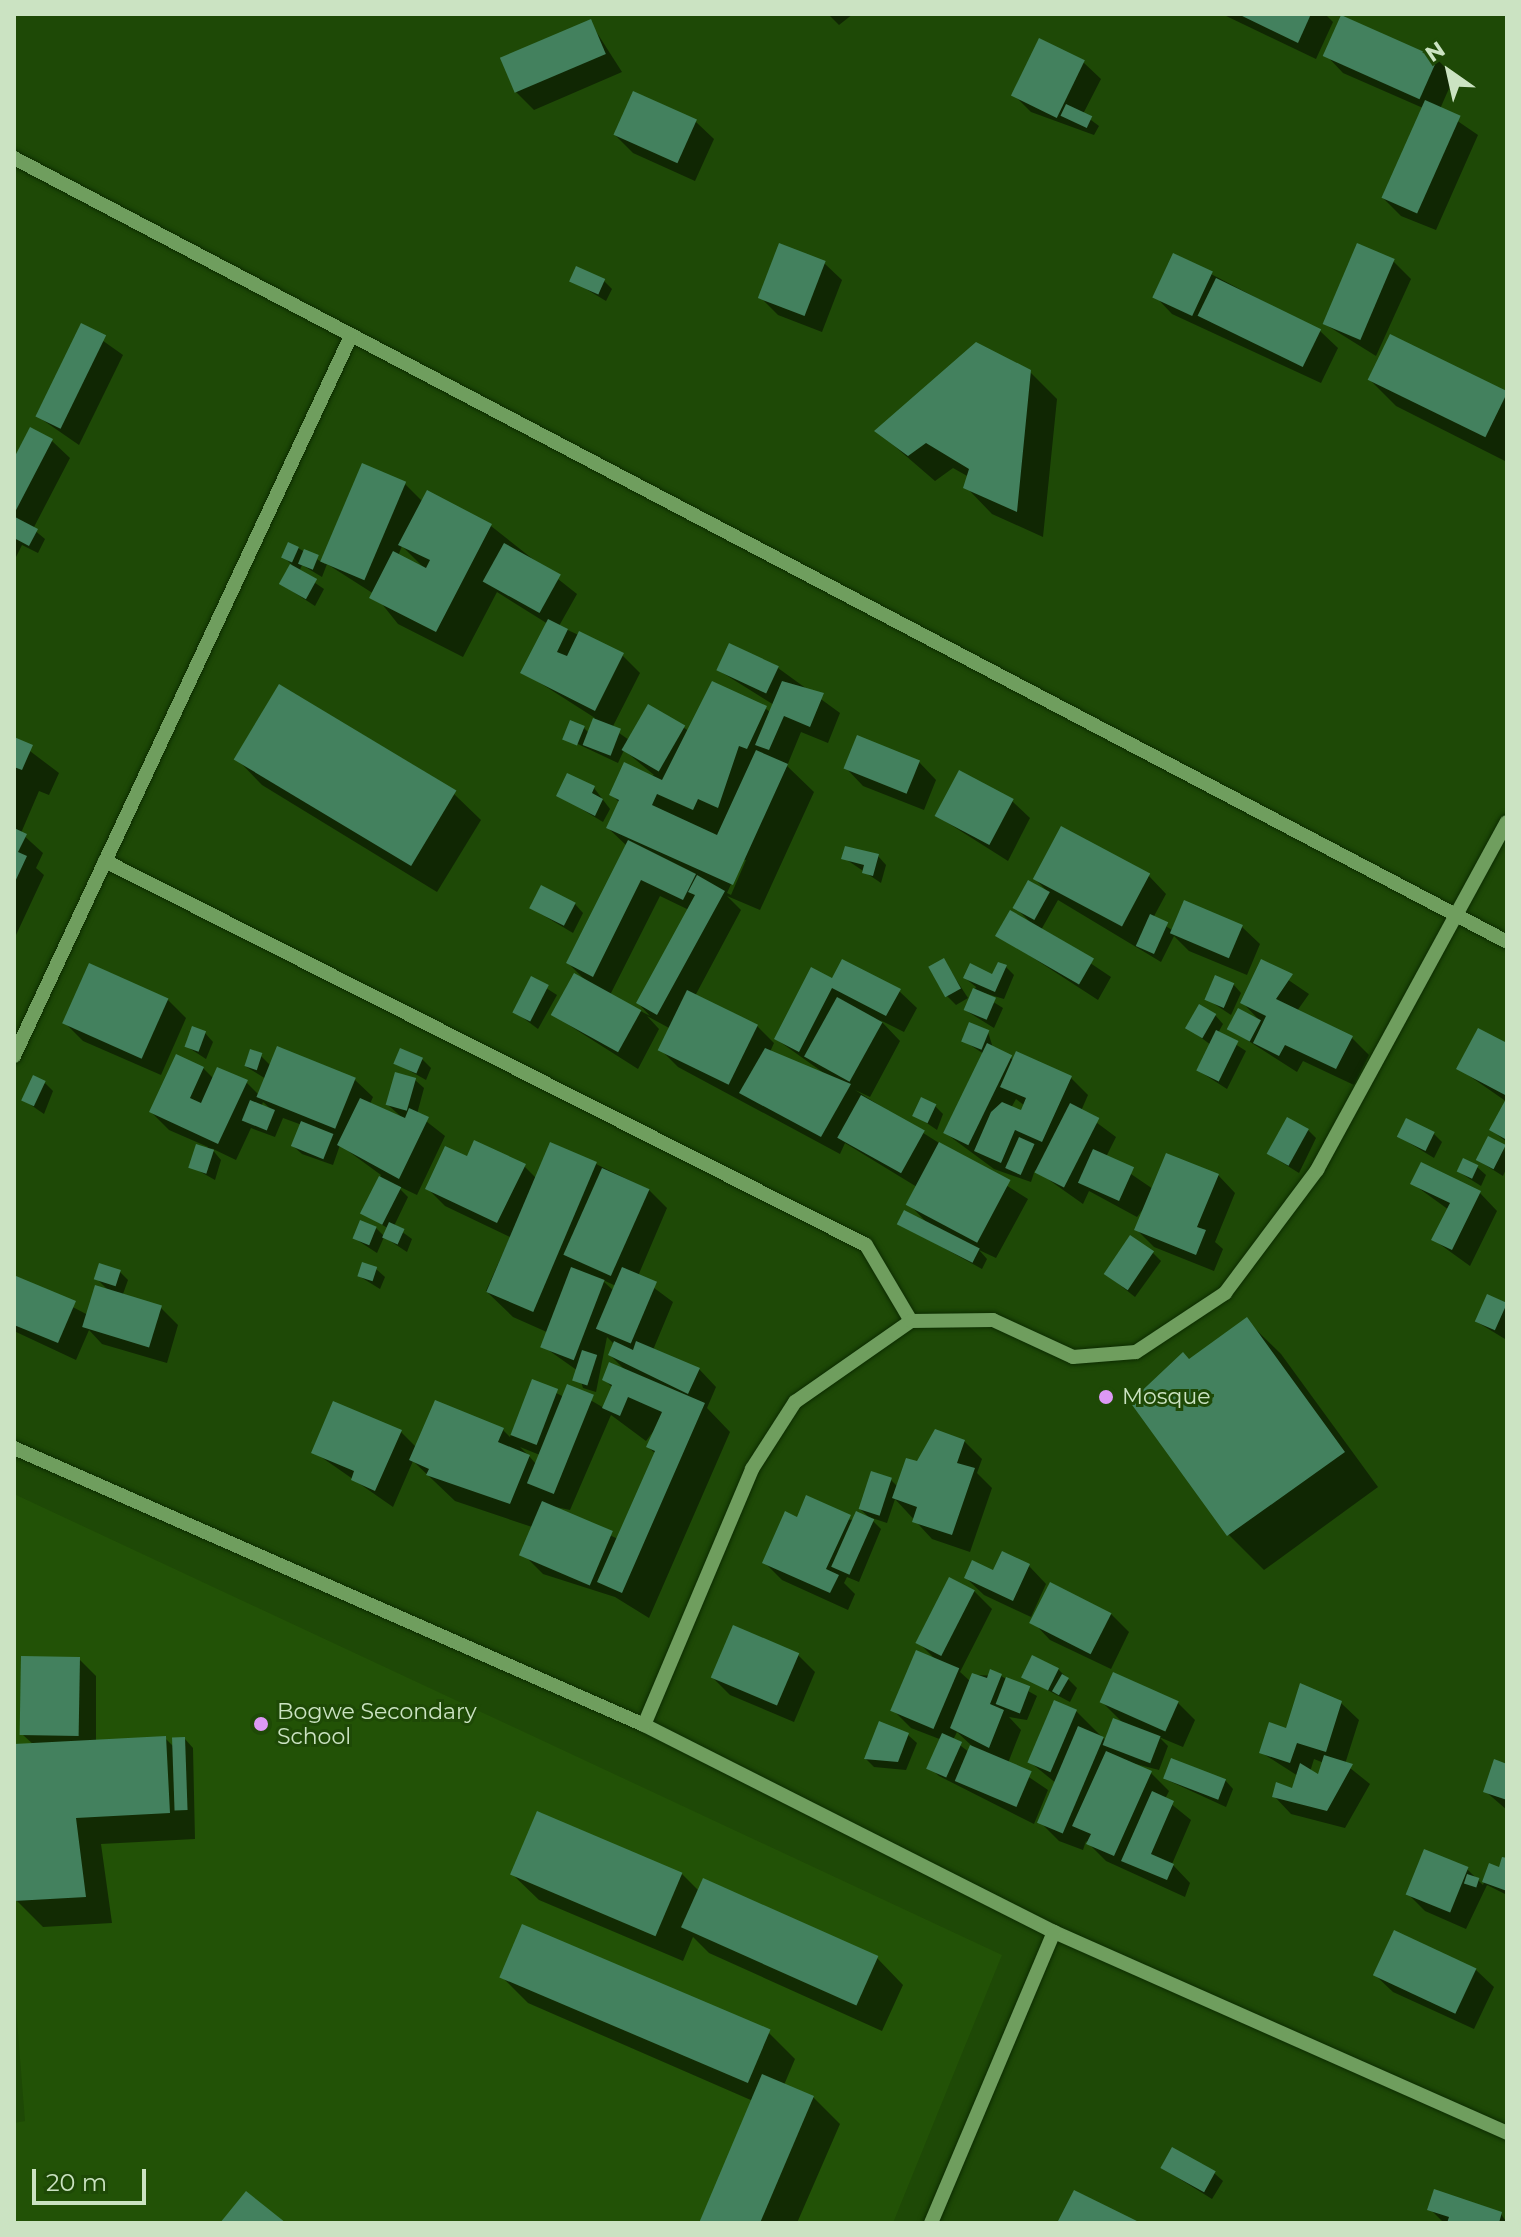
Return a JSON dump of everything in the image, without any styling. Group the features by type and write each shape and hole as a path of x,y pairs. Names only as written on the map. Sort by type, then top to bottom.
{"street":[{"path":"14,158 1507,942"},
{"path":"14,1056 351,336"},
{"path":"644,1725 752,1469 795,1402 911,1321 993,1320 1073,1357 1136,1352 1225,1293 1317,1170 1458,917 1507,822"},
{"path":"105,861 866,1245 911,1321"},
{"path":"14,1448 644,1725 1054,1932 1507,2133"},
{"path":"931,2223 1054,1932"}],"shaded area":[{"name":"Bogwe Secondary School","path":"14,1494 1002,1955 893,2223 14,2223 14,2123 25,2121 14,1983"}],"building":[{"path":"1238,14 1311,14 1298,43"},
{"path":"1341,15 1438,58 1420,99 1323,56"},
{"path":"591,19 606,54 515,93 500,58"},
{"path":"1039,38 1085,60 1057,118 1011,96"},
{"path":"633,91 697,119 677,163 613,135"},
{"path":"1425,100 1461,116 1417,214 1381,198"},
{"path":"1066,104 1092,116 1087,128 1061,116"},
{"path":"779,243 826,261 805,316 758,298"},
{"path":"1357,243 1395,259 1360,340 1323,324"},
{"path":"1173,253 1213,272 1192,316 1152,297"},
{"path":"576,266 605,279 598,295 569,282"},
{"path":"1216,278 1321,329 1303,367 1198,316"},
{"path":"81,323 106,335 61,429 35,416"},
{"path":"1390,334 1507,391 1485,437 1368,380"},
{"path":"976,342 1031,370 1017,512 963,488 969,469 926,443 908,456 874,431"},
{"path":"30,427 53,439 14,514 14,458"},
{"path":"362,463 406,482 364,580 320,561"},
{"path":"427,490 492,524 436,632 369,598 393,551 426,568 430,560 398,545"},
{"path":"15,517 38,529 29,546 14,538"},
{"path":"288,542 299,547 292,562 281,558"},
{"path":"504,543 561,575 540,613 483,581"},
{"path":"304,549 319,555 313,570 298,564"},
{"path":"290,564 317,579 306,599 279,584"},
{"path":"548,619 568,629 557,652 567,656 579,631 624,653 595,711 520,673"},
{"path":"729,643 779,666 766,693 716,670"},
{"path":"712,681 767,706 747,749 739,746 718,808 698,799 693,810 657,794 652,805 717,835 756,750 788,764 733,885 606,828 619,800 609,795 624,762 662,780"},
{"path":"782,681 824,693 810,727 784,716 769,750 755,745"},
{"path":"279,684 456,791 411,866 234,759"},
{"path":"648,704 685,726 659,771 622,750"},
{"path":"593,718 621,729 611,756 583,745"},
{"path":"570,720 585,726 577,745 562,739"},
{"path":"857,735 920,760 907,794 844,768"},
{"path":"14,737 33,745 22,770 14,767"},
{"path":"959,770 1014,799 989,845 935,816"},
{"path":"567,773 595,786 592,793 603,799 595,816 556,796"},
{"path":"1061,826 1150,873 1122,926 1033,879"},
{"path":"14,828 27,834 18,852 27,856 14,884"},
{"path":"628,840 696,874 683,900 641,880 593,977 566,963"},
{"path":"845,846 879,854 873,876 862,873 864,865 841,859"},
{"path":"697,875 725,891 657,1015 636,1003 695,895 688,892"},
{"path":"1028,880 1050,892 1034,920 1012,908"},
{"path":"541,885 576,903 564,926 529,908"},
{"path":"1184,900 1243,925 1229,958 1170,933"},
{"path":"1010,910 1094,958 1079,984 995,936"},
{"path":"1150,914 1168,922 1154,954 1136,946"},
{"path":"944,958 961,989 945,997 928,967"},
{"path":"842,959 901,989 886,1016 832,988 799,1052 774,1039 811,967 832,978"},
{"path":"1261,959 1293,974 1276,999 1353,1036 1336,1069 1285,1045 1279,1056 1253,1043 1266,1016 1240,1003"},
{"path":"998,962 1007,965 995,992 963,978 970,963 992,974"},
{"path":"89,963 168,998 142,1059 62,1023"},
{"path":"574,973 641,1010 618,1052 551,1015"},
{"path":"1215,975 1234,983 1224,1008 1204,1000"},
{"path":"531,976 549,985 530,1022 512,1013"},
{"path":"973,988 996,998 987,1020 964,1010"},
{"path":"687,990 758,1025 729,1085 658,1050"},
{"path":"837,997 882,1022 850,1082 804,1056"},
{"path":"1199,1004 1216,1014 1202,1038 1185,1028"},
{"path":"1238,1008 1261,1020 1250,1041 1227,1029"},
{"path":"969,1022 989,1030 982,1050 961,1041"},
{"path":"192,1026 206,1031 199,1052 184,1047"},
{"path":"1478,1028 1507,1043 1507,1096 1456,1069"},
{"path":"1216,1030 1238,1041 1219,1081 1196,1070"},
{"path":"987,1043 1012,1055 968,1145 943,1133"},
{"path":"277,1046 356,1078 335,1129 256,1097"},
{"path":"400,1048 423,1058 416,1073 393,1064"},
{"path":"765,1048 851,1084 821,1137 739,1093"},
{"path":"250,1049 262,1053 257,1070 244,1066"},
{"path":"1016,1051 1072,1076 1042,1142 1015,1130 1001,1163 974,1151 991,1112 1002,1102 1021,1110 1026,1098 1000,1087"},
{"path":"176,1054 204,1067 190,1098 201,1103 217,1067 248,1080 218,1144 149,1112"},
{"path":"395,1072 416,1078 407,1111 386,1105"},
{"path":"33,1075 46,1081 34,1106 21,1100"},
{"path":"861,1095 925,1130 901,1173 837,1138"},
{"path":"921,1097 936,1104 928,1123 912,1116"},
{"path":"1507,1097 1507,1140 1489,1130"},
{"path":"360,1098 405,1118 409,1108 429,1117 399,1179 337,1145"},
{"path":"250,1100 275,1110 267,1131 242,1120"},
{"path":"1070,1103 1099,1118 1064,1187 1035,1172"},
{"path":"1287,1117 1309,1129 1289,1166 1267,1154"},
{"path":"1406,1118 1435,1132 1426,1151 1397,1137"},
{"path":"301,1121 333,1134 323,1159 291,1146"},
{"path":"1488,1136 1506,1145 1494,1169 1476,1160"},
{"path":"1019,1137 1035,1144 1021,1175 1005,1168"},
{"path":"474,1140 526,1164 497,1223 425,1189 445,1146 467,1156"},
{"path":"550,1142 597,1162 533,1312 486,1292"},
{"path":"939,1142 1011,1180 977,1243 906,1205"},
{"path":"196,1144 214,1150 206,1174 188,1168"},
{"path":"1093,1149 1134,1167 1119,1201 1078,1183"},
{"path":"1166,1153 1219,1174 1197,1227 1206,1230 1196,1255 1134,1230"},
{"path":"1463,1158 1478,1165 1472,1179 1457,1172"},
{"path":"1421,1162 1481,1191 1452,1250 1431,1240 1450,1203 1410,1184"},
{"path":"602,1168 650,1189 611,1276 563,1255"},
{"path":"379,1176 401,1187 382,1225 360,1213"},
{"path":"904,1210 980,1249 972,1263 897,1224"},
{"path":"360,1220 377,1227 369,1245 353,1239"},
{"path":"389,1222 405,1229 398,1244 382,1238"},
{"path":"1130,1235 1154,1251 1128,1290 1104,1274"},
{"path":"362,1262 377,1267 373,1281 357,1276"},
{"path":"99,1263 121,1270 116,1286 94,1279"},
{"path":"571,1267 605,1280 574,1360 540,1347"},
{"path":"622,1267 657,1282 631,1344 596,1329"},
{"path":"16,1276 76,1301 58,1343 14,1325"},
{"path":"95,1285 162,1305 149,1348 82,1327"},
{"path":"1487,1294 1507,1303 1495,1330 1475,1321"},
{"path":"1247,1317 1345,1452 1227,1536 1130,1402 1183,1352 1189,1359"},
{"path":"614,1341 633,1350 636,1341 700,1368 688,1394 608,1355"},
{"path":"582,1350 597,1355 587,1385 572,1380"},
{"path":"609,1362 705,1403 622,1593 597,1582 655,1451 646,1447 662,1412 628,1397 620,1416 602,1408 612,1385 602,1380"},
{"path":"532,1379 558,1389 537,1445 510,1435"},
{"path":"567,1384 594,1395 554,1494 527,1483"},
{"path":"435,1400 504,1428 498,1442 530,1455 510,1504 426,1475 429,1469 409,1460"},
{"path":"333,1401 402,1430 375,1491 351,1480 354,1471 311,1453"},
{"path":"935,1429 965,1440 957,1463 975,1468 952,1535 912,1522 917,1507 892,1498 906,1458 917,1461"},
{"path":"871,1471 892,1478 880,1516 859,1509"},
{"path":"806,1495 851,1515 826,1569 839,1575 830,1593 762,1563 785,1511 797,1517"},
{"path":"542,1501 613,1531 590,1585 519,1555"},
{"path":"856,1511 874,1519 849,1575 831,1567"},
{"path":"1002,1551 1030,1564 1013,1601 964,1578 972,1560 993,1570"},
{"path":"949,1577 975,1590 941,1656 915,1643"},
{"path":"1050,1582 1111,1613 1091,1654 1029,1623"},
{"path":"733,1625 799,1653 777,1706 711,1677"},
{"path":"916,1650 959,1668 933,1729 890,1711"},
{"path":"1032,1655 1059,1668 1048,1691 1021,1677"},
{"path":"21,1656 80,1657 79,1736 20,1735"},
{"path":"990,1669 1002,1674 990,1704 1004,1710 989,1748 950,1728 972,1673 987,1678"},
{"path":"1113,1672 1179,1701 1165,1731 1100,1702"},
{"path":"1062,1674 1069,1678 1059,1695 1052,1691"},
{"path":"1006,1677 1030,1686 1020,1713 996,1704"},
{"path":"1300,1683 1342,1701 1326,1752 1297,1743 1290,1763 1259,1753 1269,1722 1286,1728"},
{"path":"1054,1700 1077,1710 1050,1772 1027,1763"},
{"path":"1113,1718 1161,1736 1150,1763 1103,1745"},
{"path":"879,1721 909,1733 898,1762 864,1759"},
{"path":"1078,1726 1104,1737 1063,1834 1037,1823"},
{"path":"942,1733 962,1742 946,1778 926,1769"},
{"path":"166,1736 170,1813 76,1818 86,1897 14,1901 14,1744"},
{"path":"172,1737 185,1737 188,1810 175,1810"},
{"path":"970,1745 1032,1771 1016,1807 955,1781"},
{"path":"1106,1751 1152,1771 1114,1856 1086,1844 1091,1834 1072,1826"},
{"path":"1324,1755 1353,1764 1327,1811 1272,1797 1276,1782 1292,1788 1300,1763 1318,1774"},
{"path":"1171,1758 1226,1779 1218,1800 1163,1779"},
{"path":"1494,1759 1507,1764 1507,1800 1483,1792"},
{"path":"1152,1791 1174,1801 1151,1854 1174,1864 1167,1880 1121,1861"},
{"path":"537,1811 682,1873 655,1936 510,1875"},
{"path":"1424,1849 1469,1867 1450,1912 1406,1894"},
{"path":"1502,1857 1507,1858 1507,1891 1482,1882 1489,1863 1499,1867"},
{"path":"1467,1874 1479,1878 1476,1888 1464,1884"},
{"path":"703,1878 878,1956 856,2005 681,1927"},
{"path":"522,1924 771,2029 748,2083 499,1977"},
{"path":"1394,1930 1476,1968 1455,2014 1373,1975"},
{"path":"762,2074 814,2096 760,2223 699,2223"},
{"path":"1172,2147 1216,2171 1204,2192 1160,2168"},
{"path":"1434,2189 1502,2212 1499,2223 1447,2223 1449,2217 1427,2210"},
{"path":"1074,2190 1141,2223 1057,2223"},
{"path":"246,2191 286,2223 220,2223"}],"place":[{"name":"Mosque","path":"1106,1397"},
{"name":"Bogwe Secondary School","path":"261,1724"}]}
